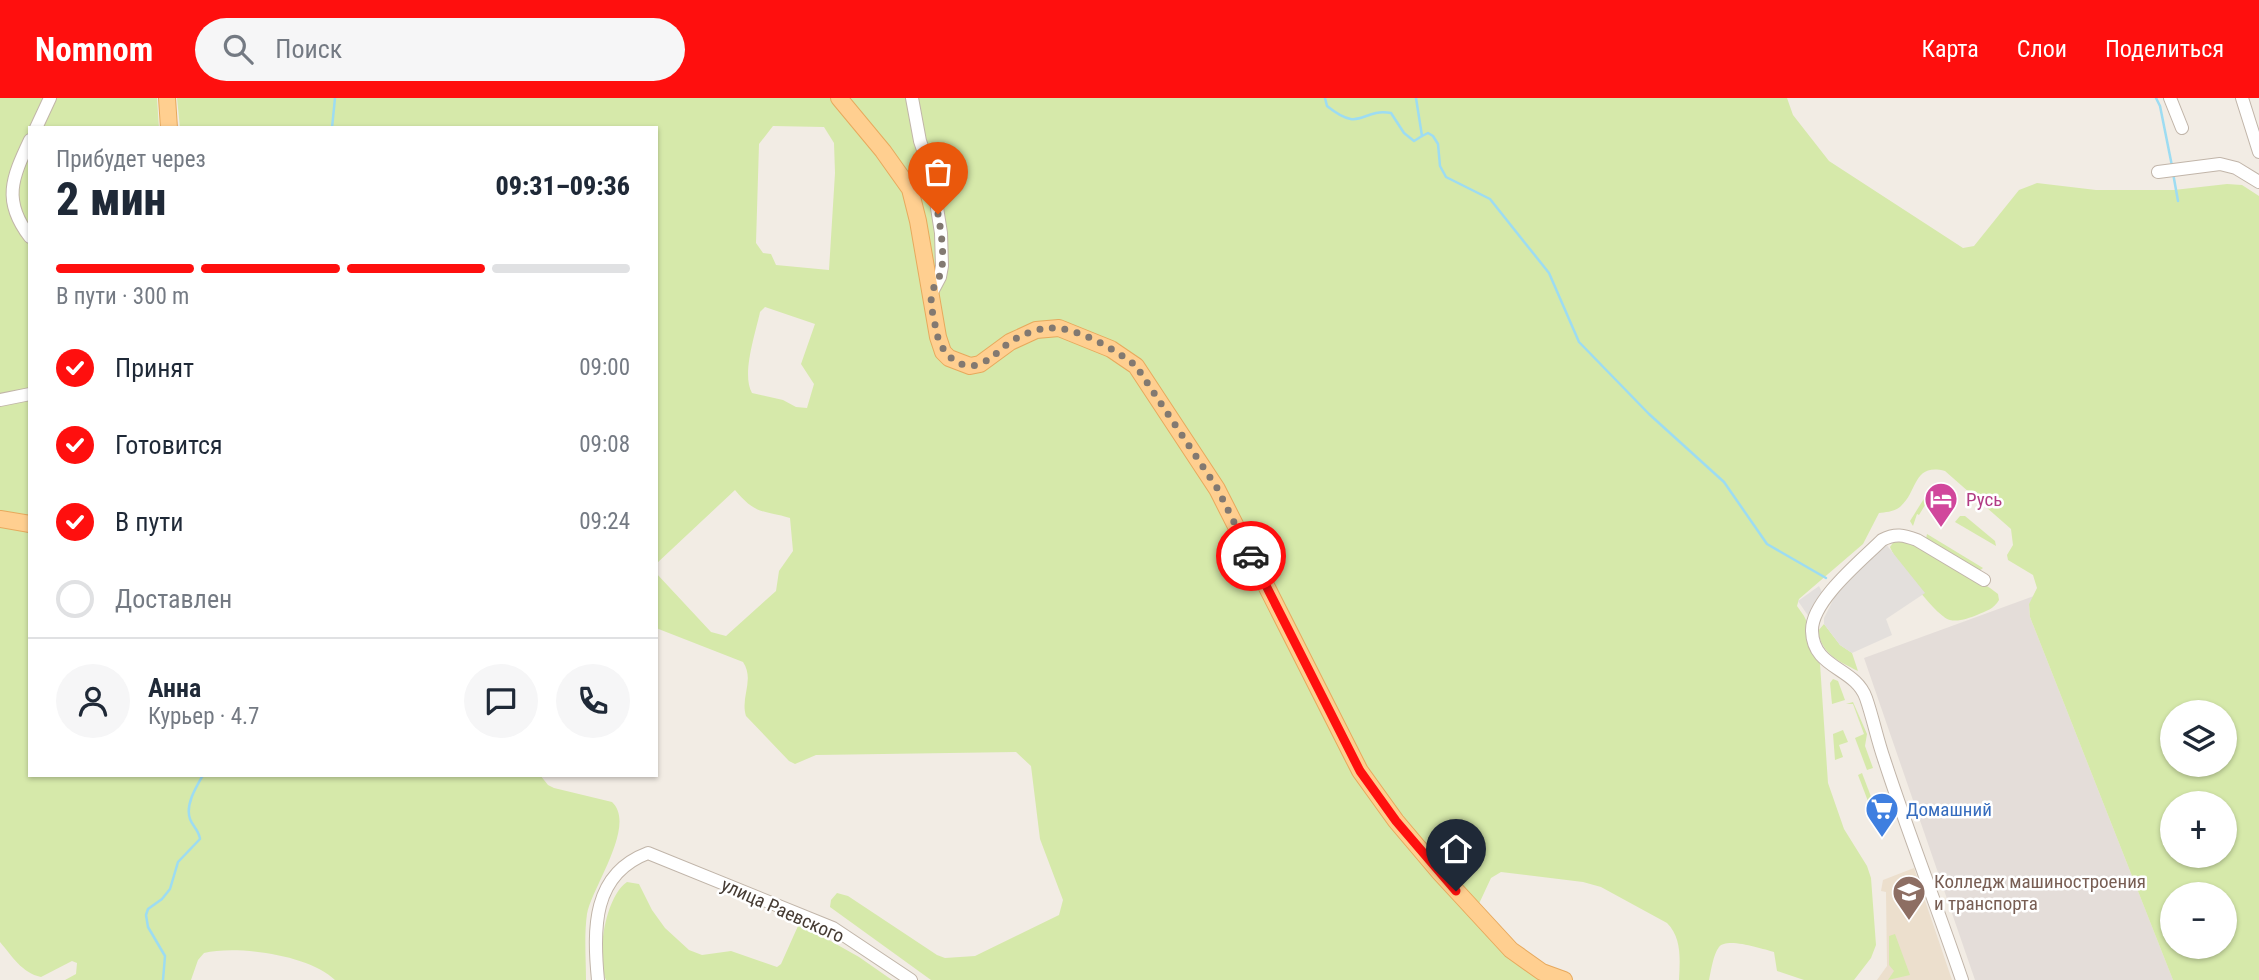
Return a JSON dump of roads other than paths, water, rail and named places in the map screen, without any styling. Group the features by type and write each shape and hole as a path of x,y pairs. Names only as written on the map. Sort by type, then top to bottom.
{"main road":[{"path":"167,98 169,126"},
{"path":"839,98 910,189 943,352 958,363 970,366 980,364 1010,342 1036,330 1059,328 1092,340 1124,356 1136,366 1217,488 1360,771 1396,821 1488,927 1511,950 1542,972 1564,980"},
{"path":"0,519 28,524"}],"street":[{"path":"37,126 50,98"},
{"path":"912,98 920,141 932,176 941,233 942,266 940,277 931,294"},
{"path":"2170,98 2182,128"},
{"path":"2242,98 2259,152"},
{"path":"28,144 14,176 11,193 20,224 28,234"},
{"path":"2158,172 2220,164 2235,168 2259,182"},
{"path":"0,400 28,394"},
{"path":"1962,980 1884,759 1865,696 1850,676 1825,661 1814,643 1812,631 1814,620 1834,588 1882,540 1892,534 1917,540 1984,580"},
{"name":"улица Раевского","path":"598,980 595,949 597,916 604,892 624,864 648,853 833,928 911,980"}],"waterway":[{"path":"332,126 335,98"},
{"path":"1325,98 1327,106 1347,118 1361,118 1381,112 1391,113 1404,133 1414,141 1422,136"},
{"path":"1416,98 1422,136 1428,133 1438,144 1440,166 1446,177 1490,199 1549,273 1579,342 1649,414 1724,482 1767,544 1826,578"},
{"path":"2156,98 2172,166"},
{"path":"2173,173 2178,201"},
{"path":"163,980 165,956 148,927 146,915 148,909 170,889 178,862 200,839 190,819 189,808 202,777"}],"place":[{"name":"Русь","path":"1941,529"},
{"name":"Домашний","path":"1882,839"},
{"name":"Колледж машиностроения и транспорта","path":"1909,922"}]}
